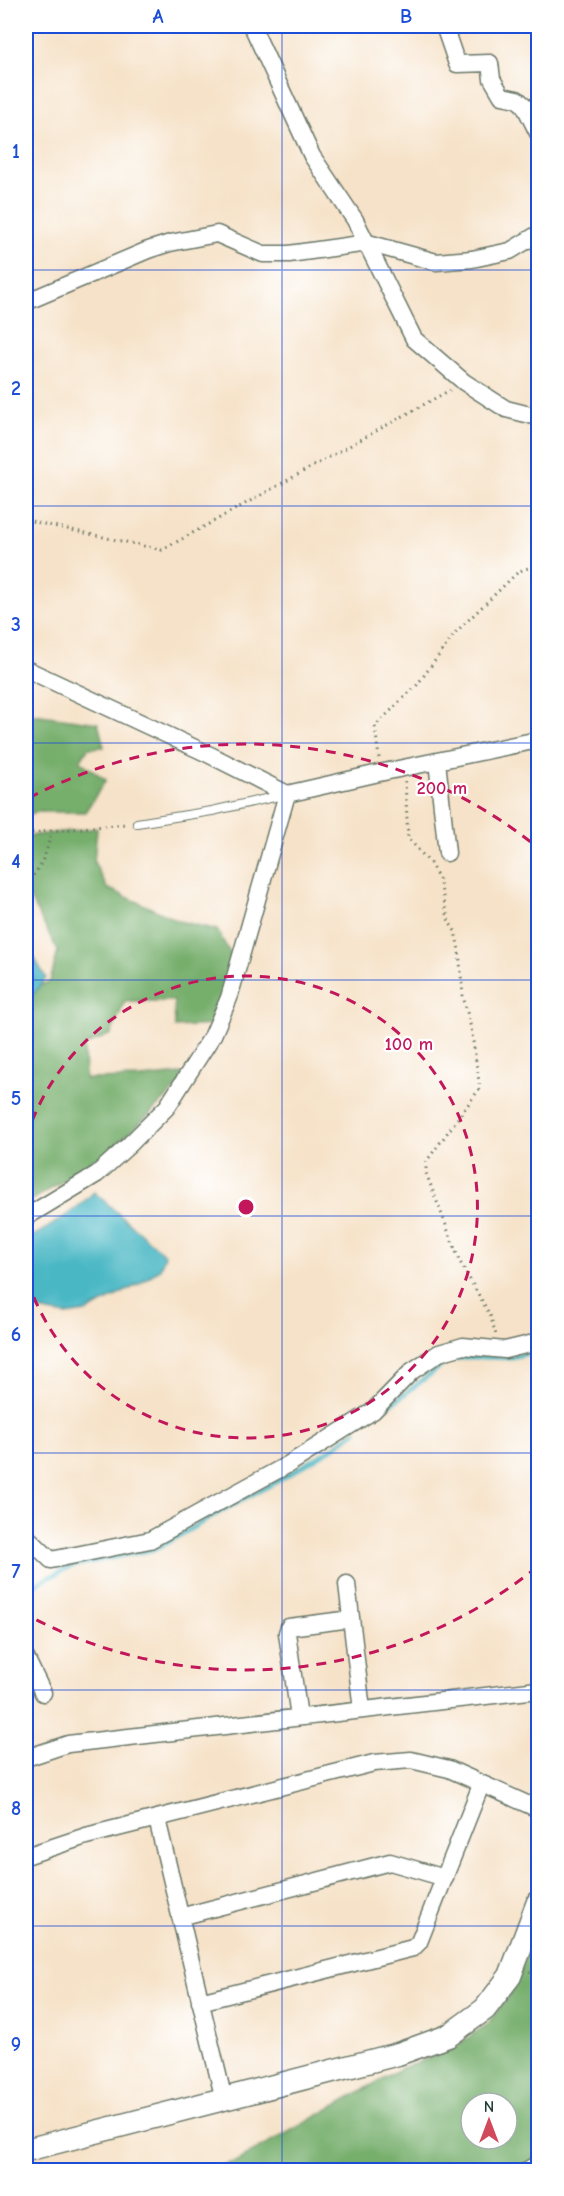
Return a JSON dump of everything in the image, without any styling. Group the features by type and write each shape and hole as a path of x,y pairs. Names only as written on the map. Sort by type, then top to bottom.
{"street":[{"path":"252,26 312,156 368,243 414,339 464,382 506,409 538,417"},
{"path":"444,26 457,64 490,63 492,79 502,96 517,99 524,105 538,133"},
{"path":"26,302 148,250 170,243 217,234 263,254 289,255 368,243 436,262 472,259 510,251 538,234"},
{"path":"26,669 210,755 287,794 538,740"},
{"path":"437,761 447,853"},
{"path":"26,1216 97,1174 128,1146 167,1107 213,1035 229,998 287,794"},
{"path":"26,1536 51,1560 150,1540 289,1464 373,1411 412,1371 439,1353 462,1346 505,1350 538,1342"},
{"path":"347,1584 362,1710"},
{"path":"299,1717 287,1633 290,1627 351,1619"},
{"path":"26,1658 44,1693"},
{"path":"26,1758 68,1744 538,1690"},
{"path":"26,1856 86,1836 374,1762 411,1760 448,1769 538,1809"},
{"path":"200,2002 413,1948 418,1942 445,1878 481,1785"},
{"path":"157,1818 224,2100"},
{"path":"180,1917 390,1862 445,1878"},
{"path":"26,2150 398,2054 448,2036 485,2009 510,1976 538,1902"},
{"path":"527,2170 538,2164"}],"lane":[{"path":"137,823 212,811 287,794"}],"path":[{"path":"26,520 162,550 464,382"},
{"path":"379,773 375,726 380,719 417,685 456,632 478,609 517,573 538,566"},
{"path":"402,768 408,837 430,863 439,879 449,922 459,950 463,996 471,1028 480,1088 426,1162 426,1173 460,1262 490,1315 496,1334 496,1349"},
{"path":"26,834 137,823"},
{"path":"26,885 41,866 48,849 51,831"}],"green space":[{"path":"26,713 98,723 104,747 88,748 80,761 106,780 85,812 38,812 26,815"},
{"path":"97,828 94,862 107,888 179,921 217,930 237,966 214,1025 175,1027 174,1001 125,1001 111,1034 84,1046 85,1079 141,1078 192,1073 99,1159 26,1204 26,991 50,982 58,951 26,891 26,836"},
{"path":"538,1926 538,2170 207,2170 237,2161 402,2068 452,2050 488,2023 513,1990"}],"water":[{"path":"26,944 46,978 29,1000 26,1000"},
{"path":"94,1192 165,1255 160,1269 139,1284 86,1312 66,1315 26,1308 26,1240 62,1219"}],"waterway":[{"path":"389,1406 449,1360 469,1357 509,1358 529,1353"},
{"path":"26,1589 72,1566 156,1549 271,1485 330,1450 356,1431"}]}
